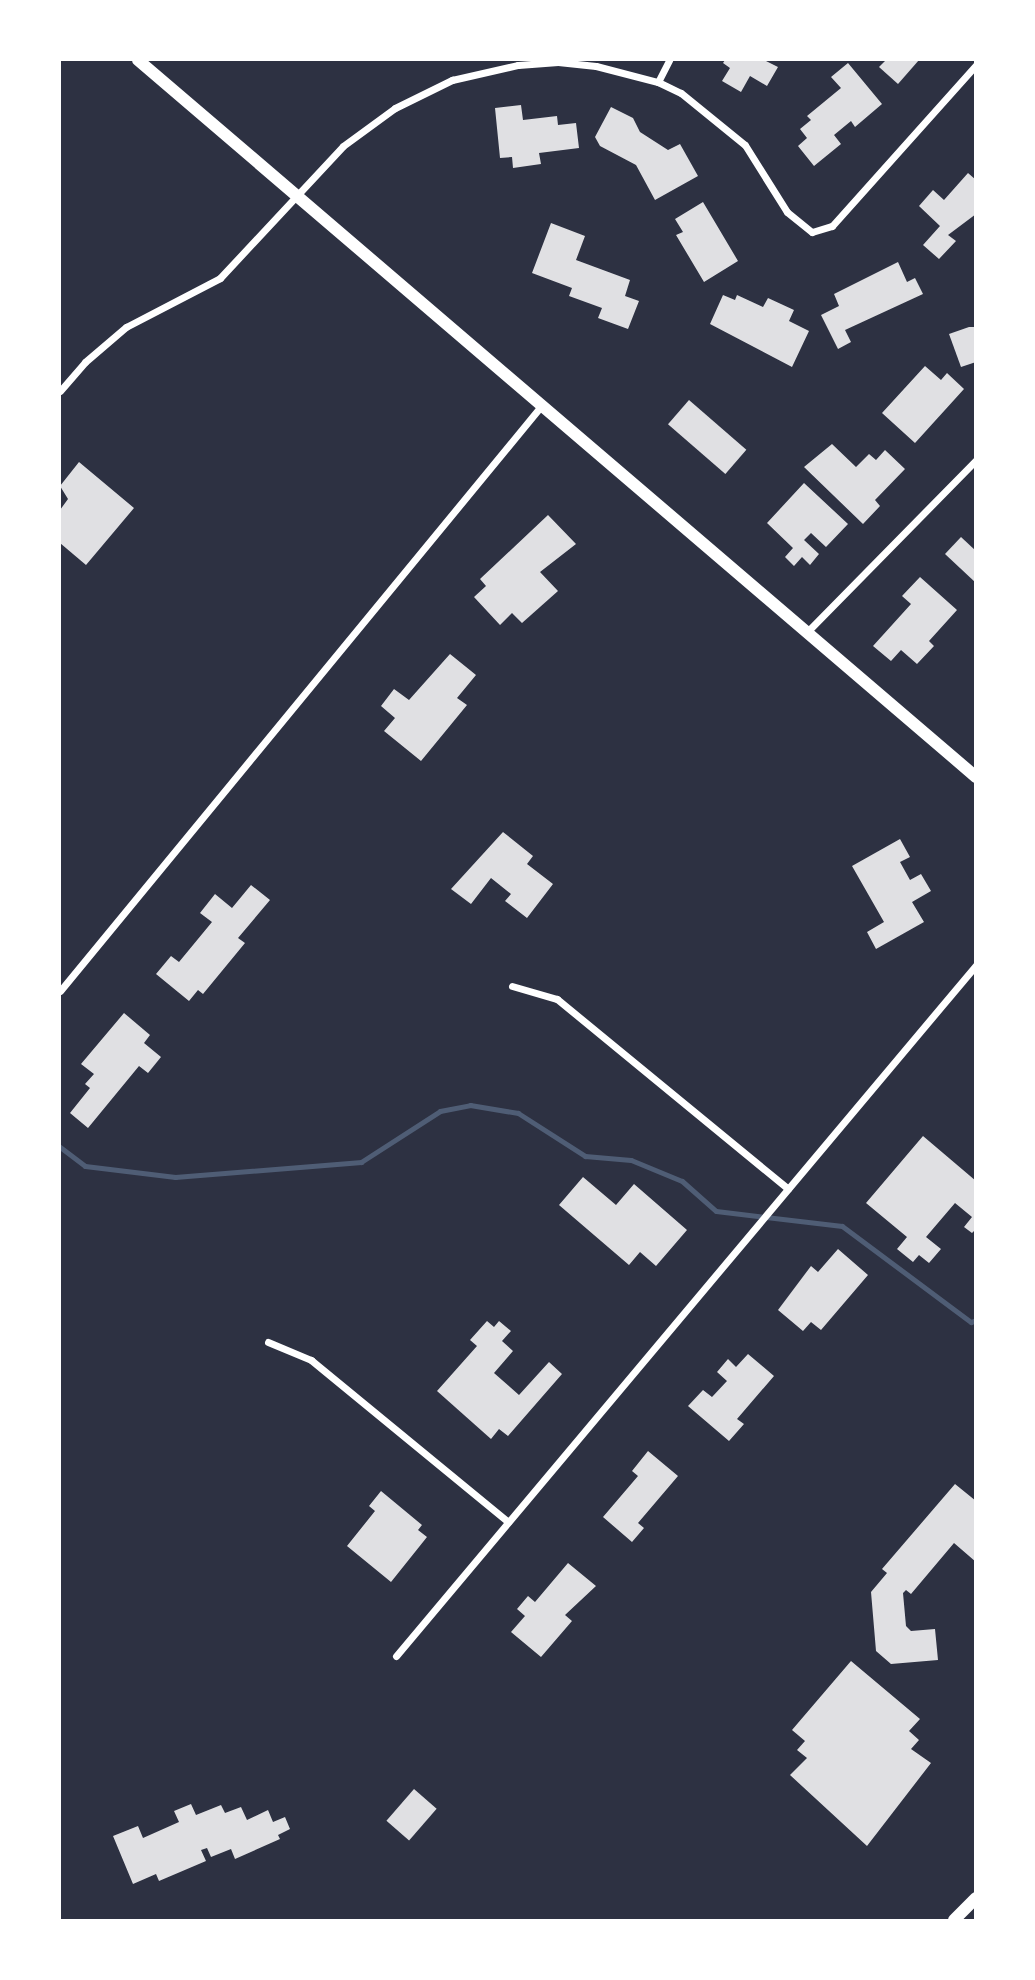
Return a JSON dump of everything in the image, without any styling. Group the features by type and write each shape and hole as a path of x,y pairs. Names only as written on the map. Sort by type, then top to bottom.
{"street":[{"path":"138,60 298,194 975,776"},
{"path":"658,82 669,60"},
{"path":"60,391 85,362 127,327 220,278 298,194 314,172 371,125 452,80 518,65 558,62 596,66 658,82 691,100 745,145 787,212 812,232 832,226 975,65"},
{"path":"60,990 542,404"},
{"path":"807,632 975,460"},
{"path":"396,1656 975,965"},
{"path":"512,986 557,999 788,1189"},
{"path":"268,1342 311,1360 509,1522"},
{"path":"954,1920 975,1898"}],"building":[{"path":"725,60 764,60 778,67 767,86 750,76 741,92 722,81 730,68 723,63"},
{"path":"886,60 919,60 898,84 879,67"},
{"path":"848,63 882,104 855,127 851,121 834,135 841,144 814,166 798,146 807,138 800,129 811,120 807,116 841,88 831,77"},
{"path":"521,105 523,120 557,116 558,125 576,123 579,148 539,153 541,164 513,168 512,157 500,158 495,108"},
{"path":"611,107 633,118 640,132 668,150 680,144 698,176 655,200 636,165 600,146 595,137"},
{"path":"968,173 976,180 976,214 948,235 956,241 939,259 923,245 940,226 919,206 933,190 944,200"},
{"path":"703,202 738,261 704,282 676,235 683,232 675,219"},
{"path":"551,223 585,236 576,260 630,280 625,296 639,301 628,329 598,318 602,308 569,296 572,288 532,273"},
{"path":"898,262 907,282 915,278 923,294 845,330 851,342 838,349 821,315 839,306 834,294"},
{"path":"723,295 735,300 737,295 763,307 768,298 794,310 789,321 809,331 792,367 710,324"},
{"path":"976,327 976,362 961,367 949,334"},
{"path":"925,366 941,380 947,373 964,389 915,443 882,413"},
{"path":"689,400 746,450 725,474 668,424"},
{"path":"832,444 856,467 869,454 876,460 885,450 905,469 875,500 880,506 863,524 804,467"},
{"path":"79,462 134,508 86,565 60,543 60,510 68,499 60,486"},
{"path":"804,483 848,524 826,547 811,533 804,540 819,554 810,565 802,557 794,566 785,557 793,548 767,523"},
{"path":"548,515 576,544 540,572 558,591 522,623 512,613 500,625 474,597 486,586 480,579"},
{"path":"961,537 976,551 976,583 945,554"},
{"path":"920,577 957,610 929,641 934,646 917,664 901,650 891,661 873,646 911,604 902,596"},
{"path":"450,654 476,675 457,698 467,705 421,761 384,731 395,718 381,706 394,689 409,700"},
{"path":"503,832 533,856 527,864 553,884 527,918 505,901 511,894 491,878 471,904 451,889"},
{"path":"900,839 910,857 900,862 910,880 921,874 931,891 912,902 924,922 876,949 867,932 884,922 852,866"},
{"path":"251,885 270,900 238,938 245,943 203,994 198,990 189,1001 156,974 171,956 179,962 212,922 200,913 215,894 232,908"},
{"path":"124,1013 150,1035 144,1043 161,1057 148,1073 139,1066 88,1128 70,1113 90,1088 85,1084 94,1074 81,1064"},
{"path":"923,1136 976,1181 976,1229 972,1233 964,1227 972,1217 955,1203 926,1237 941,1249 929,1263 919,1255 913,1262 897,1249 907,1237 866,1203"},
{"path":"583,1177 616,1205 634,1184 687,1230 656,1266 640,1252 629,1265 559,1205"},
{"path":"838,1249 868,1275 821,1330 811,1322 803,1331 778,1310 811,1266 818,1272"},
{"path":"487,1321 494,1327 499,1321 511,1331 502,1341 513,1351 494,1373 519,1395 549,1362 562,1374 508,1436 499,1429 491,1439 437,1391 477,1346 470,1340"},
{"path":"748,1354 774,1376 737,1419 744,1424 729,1441 688,1406 703,1390 712,1397 727,1381 717,1372 728,1359 736,1367"},
{"path":"648,1451 678,1476 638,1523 644,1528 632,1542 603,1517 638,1476 632,1471"},
{"path":"955,1484 976,1501 976,1562 954,1543 911,1594 906,1590 903,1593 906,1626 911,1631 935,1629 938,1660 891,1664 876,1651 871,1592 887,1573 882,1569"},
{"path":"381,1491 422,1525 418,1530 427,1537 391,1582 347,1546 375,1511 369,1506"},
{"path":"568,1563 596,1586 565,1615 572,1621 541,1657 511,1632 525,1616 517,1609 528,1596 535,1602"},
{"path":"851,1661 920,1719 909,1731 919,1740 911,1749 931,1763 867,1846 790,1775 807,1758 797,1750 805,1741 792,1730"},
{"path":"414,1789 437,1809 409,1840 386,1821"},
{"path":"191,1804 196,1815 221,1805 225,1813 241,1807 247,1820 268,1810 273,1822 285,1817 290,1829 278,1835 280,1839 235,1859 231,1849 211,1857 207,1848 201,1850 206,1861 159,1881 156,1874 133,1884 113,1836 138,1826 143,1838 179,1822 174,1811"}],"waterway":[{"path":"60,1147 85,1166 175,1177 361,1162 440,1111 470,1105 518,1113 585,1156 631,1160 682,1181 716,1211 842,1226 971,1322 976,1320"}]}
